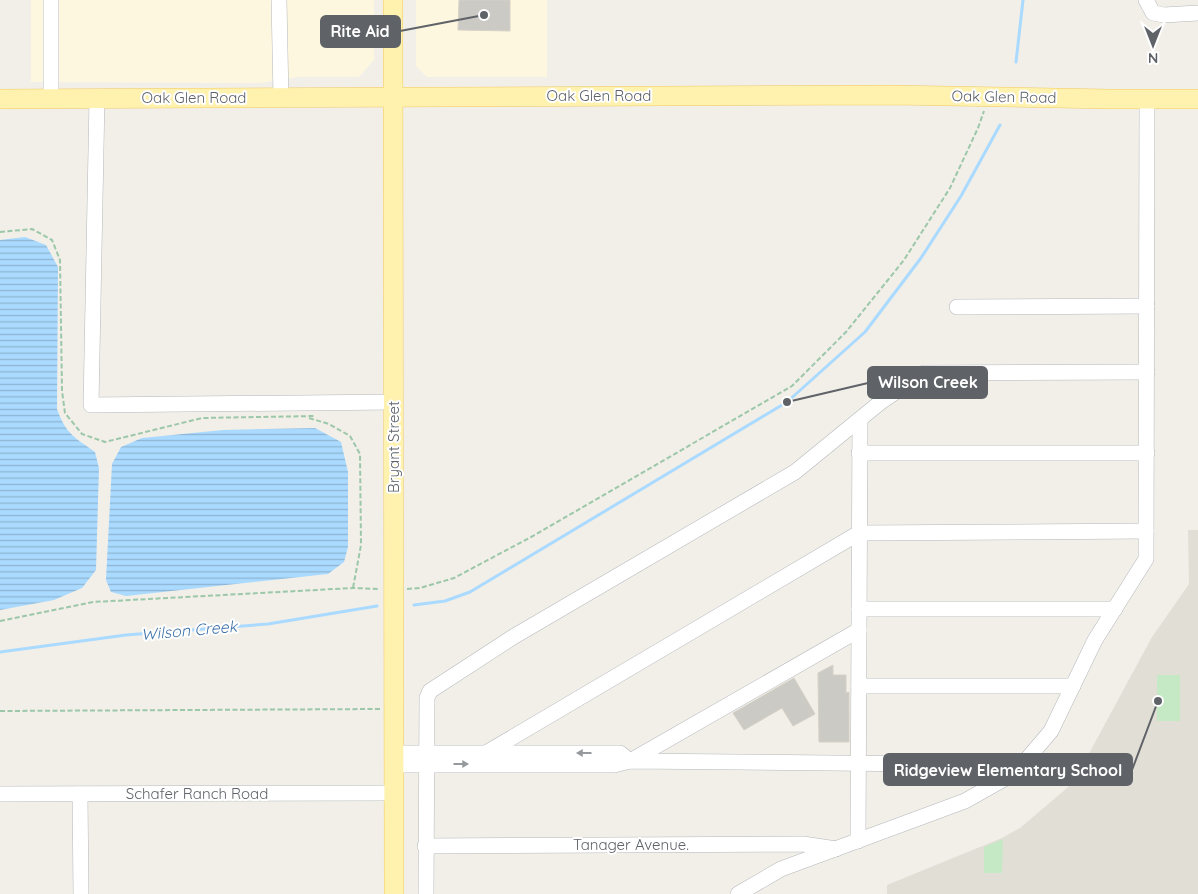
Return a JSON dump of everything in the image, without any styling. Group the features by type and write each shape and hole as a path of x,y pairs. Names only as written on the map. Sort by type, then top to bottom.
{"main road":[{"name":"Bryant Street","path":"393,0 394,894"},
{"name":"Oak Glen Road","path":"0,99 893,95 1198,99"}],"street":[{"path":"51,0 51,98"},
{"path":"279,0 281,98"},
{"path":"1150,6 1164,15 1198,13"},
{"path":"97,98 91,405 394,402"},
{"path":"738,894 781,869 965,801 1004,780 1022,765 1051,731 1095,640 1146,559 1147,99"},
{"path":"957,306 1148,301"},
{"path":"426,894 427,698 430,691 513,638 795,472 882,401 924,373 1147,372"},
{"path":"858,840 860,420"},
{"path":"860,453 1147,453"},
{"path":"486,759 859,533 1146,531"},
{"path":"859,609 1115,609"},
{"path":"630,761 859,630"},
{"path":"859,686 1073,686"},
{"path":"394,759 486,759 614,765 630,761 1022,765"},
{"name":"Schafer Ranch Road","path":"0,794 394,793"},
{"path":"80,794 81,894"},
{"name":"Tanager Avenue.","path":"425,846 803,844 836,849"}],"path":[{"path":"0,621 93,602 353,588 394,590 420,588 454,578 533,536 792,386 846,332 904,260 950,188 978,128 989,97"},
{"path":"0,232 32,229 52,240 60,260 62,391 65,414 82,434 105,442 202,418 316,416"},
{"path":"307,417 329,424 350,436 360,454 361,546 353,588"},
{"path":"0,710 394,709"}],"shaded area":[{"path":"31,0 374,0 374,60 359,77 298,77 260,83 31,82"},
{"path":"416,0 547,0 547,77 427,77 416,66"},
{"path":"1188,530 1198,530 1198,894 887,894 887,885 1002,838 1020,828 1073,783 1152,637 1189,584"}],"green space":[{"path":"1157,675 1180,675 1180,721 1157,721"},
{"path":"1003,839 1002,873 984,873 984,847"}],"water":[{"path":"25,237 46,245 58,267 57,409 67,430 95,452 99,468 96,570 82,588 54,600 0,610 0,240"},
{"path":"315,428 341,442 348,472 348,547 344,562 328,574 126,596 111,592 106,580 112,464 121,447 142,438 223,430"}],"building":[{"path":"459,0 510,0 510,31 458,30"},
{"path":"833,665 833,675 846,675 846,693 849,692 849,742 819,742 818,673"},
{"path":"794,678 815,714 793,726 782,708 744,730 733,713"}],"waterway":[{"name":"Wilson Creek","path":"1016,62 1023,0"},
{"name":"Wilson Creek","path":"414,605 445,601 470,592 787,402 865,332 921,258 961,196 1000,125"},
{"name":"Wilson Creek","path":"0,652 126,635 268,624 377,606"}],"place":[{"name":"Rite Aid","path":"484,15"},
{"name":"Wilson Creek","path":"787,402"},
{"name":"Ridgeview Elementary School","path":"1158,701"}]}
